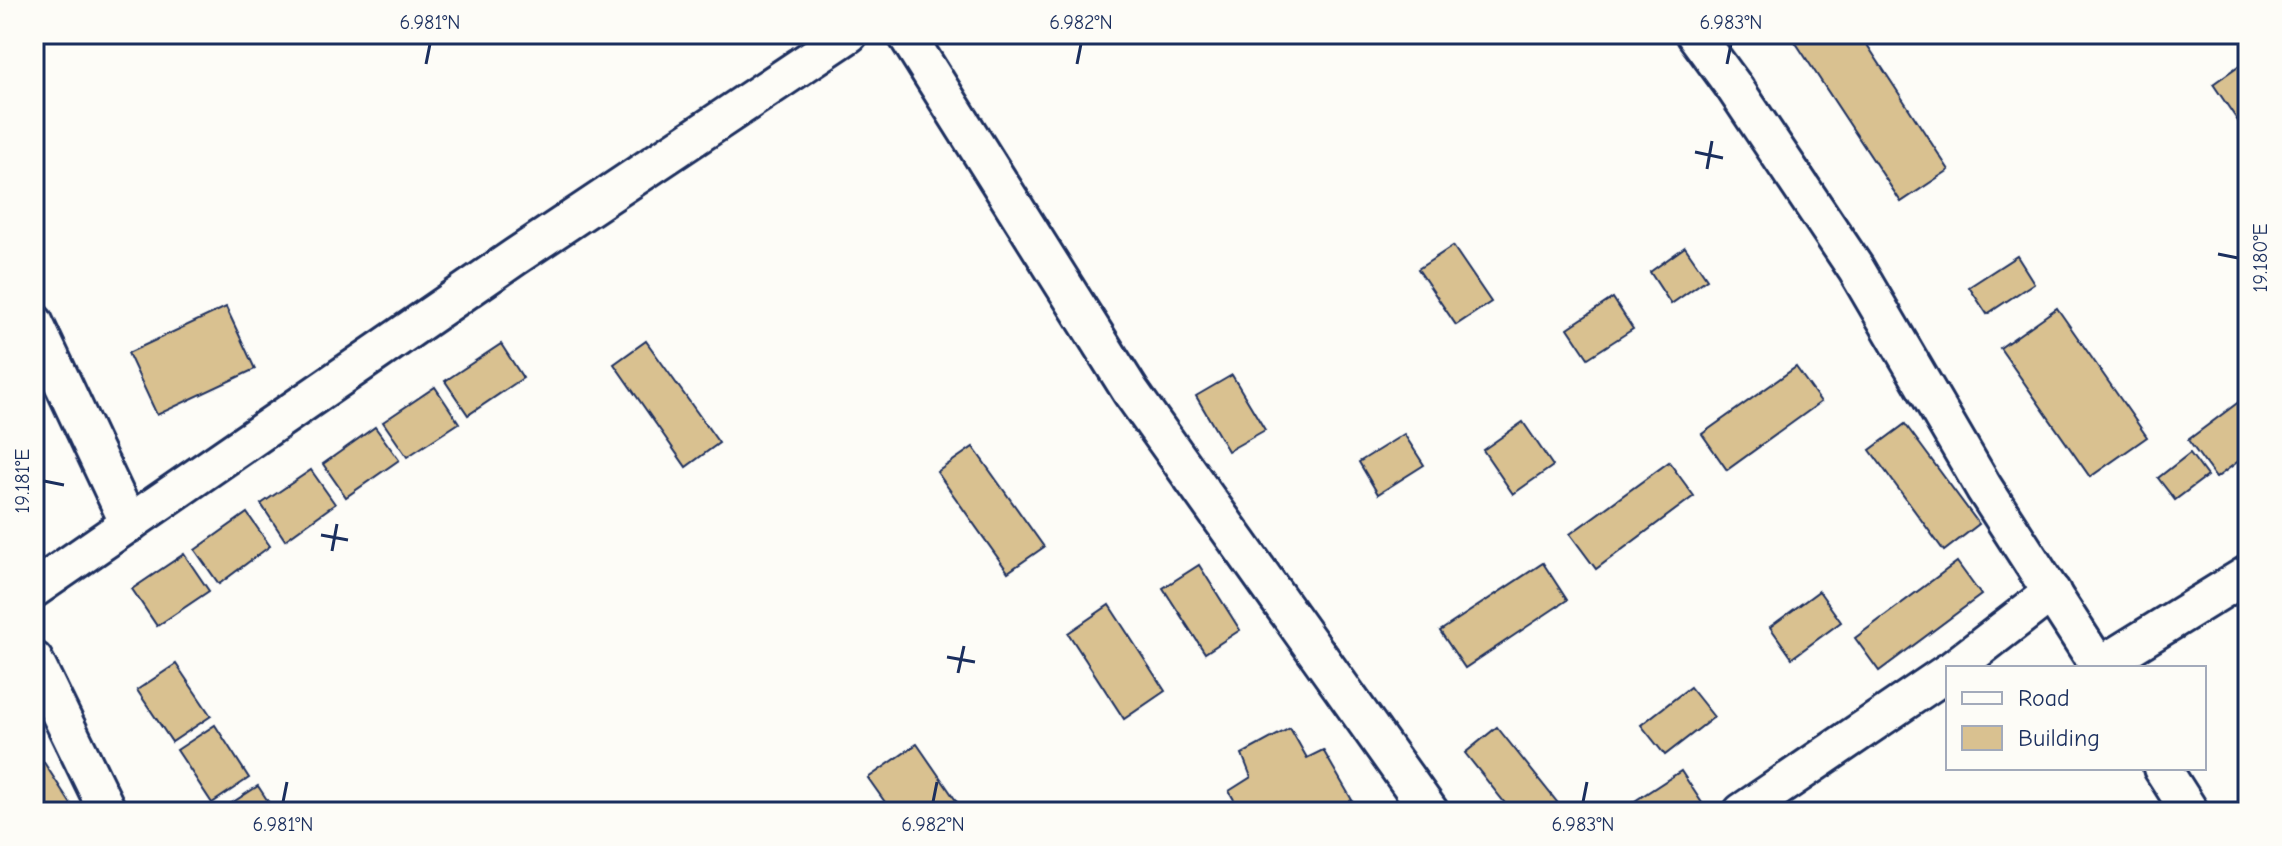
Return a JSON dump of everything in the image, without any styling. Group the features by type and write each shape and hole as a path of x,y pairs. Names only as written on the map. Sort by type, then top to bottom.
{"street":[{"path":"34,589 515,257 849,34"},
{"path":"906,34 1131,392 1430,812"},
{"path":"1695,34 1856,269 1984,488 2098,666"},
{"path":"34,322 129,524"},
{"path":"2101,666 2248,574"},
{"path":"1957,666 2052,592"},
{"path":"34,660 108,812"},
{"path":"1742,812 1946,673"},
{"path":"2163,770 2190,812"}],"building":[{"path":"1790,34 1860,34 1949,170 1901,202"},
{"path":"2248,59 2248,136 2213,84"},
{"path":"1453,246 1491,302 1456,325 1418,269"},
{"path":"1685,247 1707,279 1671,304 1650,272"},
{"path":"2017,256 2034,283 1987,314 1969,287"},
{"path":"1613,298 1633,329 1588,358 1568,328"},
{"path":"226,307 255,369 157,415 128,353"},
{"path":"2057,308 2147,437 2090,477 2000,348"},
{"path":"646,341 719,443 686,467 614,364"},
{"path":"501,344 523,378 468,415 445,381"},
{"path":"1796,367 1821,402 1727,470 1702,434"},
{"path":"1232,375 1265,430 1228,451 1196,396"},
{"path":"435,387 459,423 407,457 383,422"},
{"path":"2248,395 2248,454 2216,478 2188,440"},
{"path":"1523,422 1553,466 1513,494 1483,450"},
{"path":"1905,424 1979,524 1944,551 1870,450"},
{"path":"375,427 399,460 346,497 323,464"},
{"path":"1404,434 1424,465 1378,494 1359,462"},
{"path":"973,447 1044,547 1008,572 937,472"},
{"path":"2190,453 2207,476 2175,500 2158,478"},
{"path":"1669,462 1694,496 1596,569 1570,534"},
{"path":"311,470 335,504 285,540 261,504"},
{"path":"247,513 270,546 219,584 195,550"},
{"path":"184,554 209,591 157,626 132,589"},
{"path":"1957,562 1981,595 1879,671 1855,638"},
{"path":"1543,563 1567,600 1465,668 1440,631"},
{"path":"1199,565 1240,630 1205,653 1163,588"},
{"path":"1819,591 1841,622 1792,658 1770,627"},
{"path":"1109,605 1165,691 1124,719 1068,633"},
{"path":"176,664 211,716 172,742 137,690"},
{"path":"1690,687 1714,717 1665,755 1641,725"},
{"path":"215,725 249,778 212,803 177,750"},
{"path":"1497,727 1565,812 1512,812 1465,753"},
{"path":"1290,728 1307,758 1323,750 1352,800 1330,812 1241,812 1229,791 1251,777 1242,754"},
{"path":"917,744 959,805 949,812 892,812 868,778"},
{"path":"34,747 76,812 34,812"},
{"path":"1681,771 1704,806 1695,812 1618,812"},
{"path":"258,786 275,812 218,812"}]}
